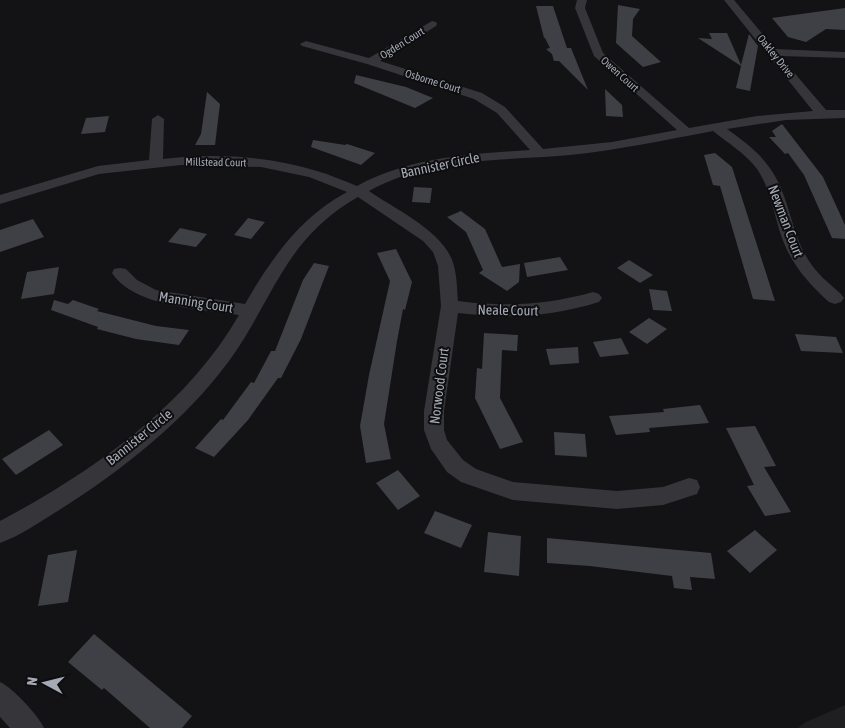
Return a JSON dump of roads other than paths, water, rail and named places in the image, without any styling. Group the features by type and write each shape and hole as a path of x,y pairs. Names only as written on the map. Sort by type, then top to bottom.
{"street":[{"name":"Owen Court","path":"582,0 580,8 598,54 686,132"},
{"name":"Oakley Drive","path":"729,0 821,113"},
{"name":"Ogden Court","path":"371,62 432,24"},
{"name":"Osborne Court","path":"306,44 371,62 463,91 487,101 501,110 540,153"},
{"path":"773,52 845,55"},
{"name":"Bannister Circle","path":"0,533 31,517 64,496 119,455 171,412 222,355 282,258 303,231 323,214 358,191 390,176 428,164 479,156 540,153 610,146 775,116 821,113 845,114"},
{"path":"156,163 158,119"},
{"name":"Newman Court","path":"714,126 757,161 763,169 772,185 799,258 814,279 835,298"},
{"name":"Millstead Court","path":"0,200 98,170 156,163 205,161 261,163 313,174 358,191"},
{"name":"Norwood Court","path":"358,191 420,232 435,245 446,266 450,306 434,411 434,430 438,444 455,466 469,476 513,491 617,500 663,496 689,487"},
{"name":"Manning Court","path":"120,273 127,282 153,295 250,311"},
{"name":"Neale Court","path":"450,306 506,312 526,312 548,310 594,298"},
{"path":"0,695 13,712 30,728"}]}
